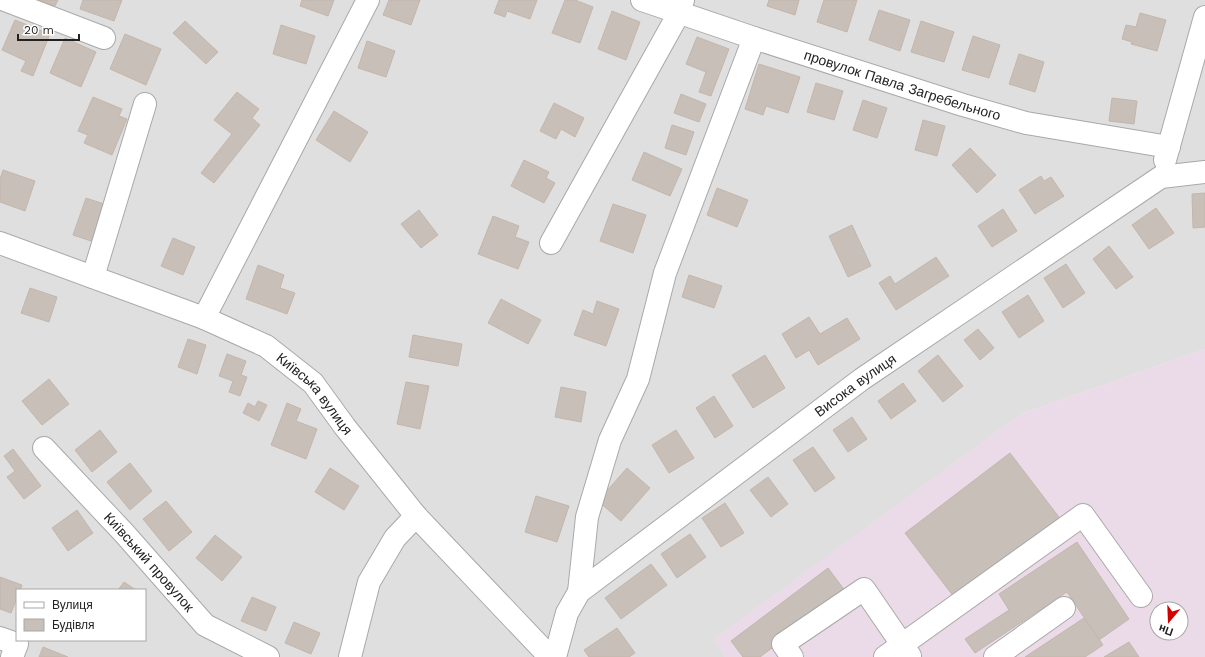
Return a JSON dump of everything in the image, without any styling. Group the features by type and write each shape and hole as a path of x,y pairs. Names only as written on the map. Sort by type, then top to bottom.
{"street":[{"path":"5,0 104,38"},
{"path":"204,318 368,0"},
{"name":"провулок Павла Загребельного","path":"642,0 681,6 754,38 963,105 1026,123 1169,147"},
{"path":"551,243 681,6"},
{"path":"1161,177 1205,17"},
{"path":"580,592 587,517 610,440 638,379 665,273 754,38"},
{"path":"93,277 145,104"},
{"name":"Висока вулиця","path":"555,657 567,613 580,592 862,379 1161,177 1205,172"},
{"name":"Київська вулиця","path":"0,243 204,318 266,346 313,383 345,427 416,516 550,657"},
{"name":"Київський провулок","path":"44,448 124,534 205,625 268,657"},
{"path":"885,657 907,651 1083,515 1141,596"},
{"path":"350,657 369,582 395,538 416,516"},
{"path":"792,657 783,644 864,590 907,651"},
{"path":"995,657 1064,608"},
{"path":"0,638 17,644 12,657"}],"shaded area":[{"path":"0,0 1205,0 1205,349 1021,414 715,639 726,657 0,657"},
{"path":"1205,349 1205,657 726,657 714,639 1021,414"}],"building":[{"path":"38,0 58,0 55,6"},
{"path":"83,0 122,0 114,21 80,9"},
{"path":"302,0 334,0 328,16 300,6"},
{"path":"389,0 420,0 411,25 383,15"},
{"path":"499,0 537,0 530,19 507,11 505,17 494,13"},
{"path":"565,0 575,0 593,7 580,43 552,33"},
{"path":"769,0 799,0 795,15 767,6"},
{"path":"824,0 857,0 847,32 817,22"},
{"path":"879,10 910,20 900,51 869,40"},
{"path":"612,11 640,22 626,60 598,49"},
{"path":"1140,13 1166,20 1157,51 1131,44 1132,42 1122,39 1126,25 1136,27"},
{"path":"15,20 50,34 33,76 21,71 26,61 2,50"},
{"path":"185,21 218,52 206,64 173,33"},
{"path":"921,21 954,32 944,62 911,52"},
{"path":"281,25 315,36 306,64 273,54"},
{"path":"125,34 161,49 146,85 110,69"},
{"path":"973,36 1000,45 989,78 962,70"},
{"path":"697,37 729,49 711,96 699,92 706,72 686,64"},
{"path":"65,38 96,52 81,87 50,73"},
{"path":"367,41 395,51 386,77 358,68"},
{"path":"1019,54 1044,62 1035,92 1009,84"},
{"path":"759,64 800,77 788,113 766,106 763,115 745,109"},
{"path":"816,83 843,91 834,120 807,112"},
{"path":"237,92 259,109 252,118 260,125 214,183 201,173 232,134 214,120"},
{"path":"681,94 706,104 699,122 674,113"},
{"path":"93,97 122,109 119,116 127,119 112,155 84,143 88,135 78,131"},
{"path":"1112,98 1137,101 1134,124 1109,121"},
{"path":"863,100 887,108 877,138 853,130"},
{"path":"554,103 584,118 575,137 561,129 556,139 540,131"},
{"path":"334,111 368,132 350,162 316,140"},
{"path":"923,120 945,126 937,156 915,150"},
{"path":"672,125 694,132 686,155 665,148"},
{"path":"970,148 996,175 977,193 952,165"},
{"path":"644,152 682,169 670,196 632,180"},
{"path":"524,160 549,172 546,178 555,183 544,203 511,186"},
{"path":"3,170 35,181 25,211 0,202 0,179"},
{"path":"1041,176 1044,181 1051,177 1064,196 1035,214 1019,190"},
{"path":"717,188 748,200 737,227 707,215"},
{"path":"1205,193 1205,227 1193,228 1192,194"},
{"path":"86,198 107,205 94,242 73,235"},
{"path":"613,204 646,215 633,253 600,241"},
{"path":"1156,208 1174,233 1149,249 1132,225"},
{"path":"1003,209 1017,231 992,247 978,226"},
{"path":"419,210 438,235 421,248 401,224"},
{"path":"493,216 519,226 515,237 529,242 518,269 478,254"},
{"path":"852,225 871,266 848,277 829,236"},
{"path":"173,238 195,247 183,275 161,266"},
{"path":"1109,246 1133,277 1116,289 1093,259"},
{"path":"936,257 949,276 896,310 879,283 890,276 895,284"},
{"path":"1066,264 1085,293 1063,308 1044,278"},
{"path":"258,265 284,275 280,288 295,293 287,314 246,299"},
{"path":"689,275 722,286 714,308 682,297"},
{"path":"30,288 57,297 49,322 21,313"},
{"path":"1028,295 1044,321 1019,338 1002,312"},
{"path":"501,299 541,320 528,344 488,323"},
{"path":"597,301 619,309 606,346 574,335 583,310 593,314"},
{"path":"809,317 820,334 847,318 860,339 818,365 809,350 796,358 782,334"},
{"path":"978,329 994,348 980,360 964,340"},
{"path":"413,335 462,344 458,366 409,357"},
{"path":"188,339 206,345 197,374 178,367"},
{"path":"227,354 246,361 241,375 247,377 240,396 229,392 233,381 219,376"},
{"path":"765,355 785,388 753,408 732,375"},
{"path":"938,355 963,386 943,402 918,371"},
{"path":"49,379 69,404 42,425 22,401"},
{"path":"406,382 429,386 420,429 397,424"},
{"path":"903,383 916,401 891,419 878,401"},
{"path":"561,387 586,392 581,422 555,417"},
{"path":"714,396 733,426 715,438 696,408"},
{"path":"258,401 267,405 259,421 243,413 248,403 255,407"},
{"path":"287,403 301,409 296,421 317,429 306,459 271,445"},
{"path":"852,417 867,439 848,452 833,430"},
{"path":"100,430 117,452 92,472 75,450"},
{"path":"676,430 694,458 669,473 652,445"},
{"path":"813,447 835,478 815,492 793,460"},
{"path":"13,449 41,486 24,499 7,477 15,471 4,456"},
{"path":"1010,453 1062,521 957,601 905,533"},
{"path":"130,463 152,491 130,510 107,482"},
{"path":"330,468 359,486 344,510 315,492"},
{"path":"627,468 650,488 621,521 598,501"},
{"path":"768,477 788,504 771,517 750,490"},
{"path":"536,496 569,506 557,542 525,532"},
{"path":"166,501 192,532 169,551 143,519"},
{"path":"725,503 744,533 721,547 702,518"},
{"path":"77,510 93,533 68,551 52,528"},
{"path":"690,534 706,557 677,578 661,554"},
{"path":"215,535 242,557 222,581 196,558"},
{"path":"1077,542 1129,619 1099,640 1067,592 975,653 965,639 1009,610 999,594"},
{"path":"651,564 667,585 621,619 605,598"},
{"path":"828,568 846,592 760,657 743,657 731,641"},
{"path":"0,577 22,585 20,589 16,589 16,600 11,613 0,609"},
{"path":"124,582 134,589 119,589"},
{"path":"252,597 276,607 266,631 241,621"},
{"path":"1084,618 1103,645 1085,657 1025,657"},
{"path":"294,622 320,633 311,654 285,643"},
{"path":"617,628 635,653 629,657 589,657 584,650"},
{"path":"1129,642 1139,657 1104,657"},
{"path":"43,647 68,657 39,657"}]}
